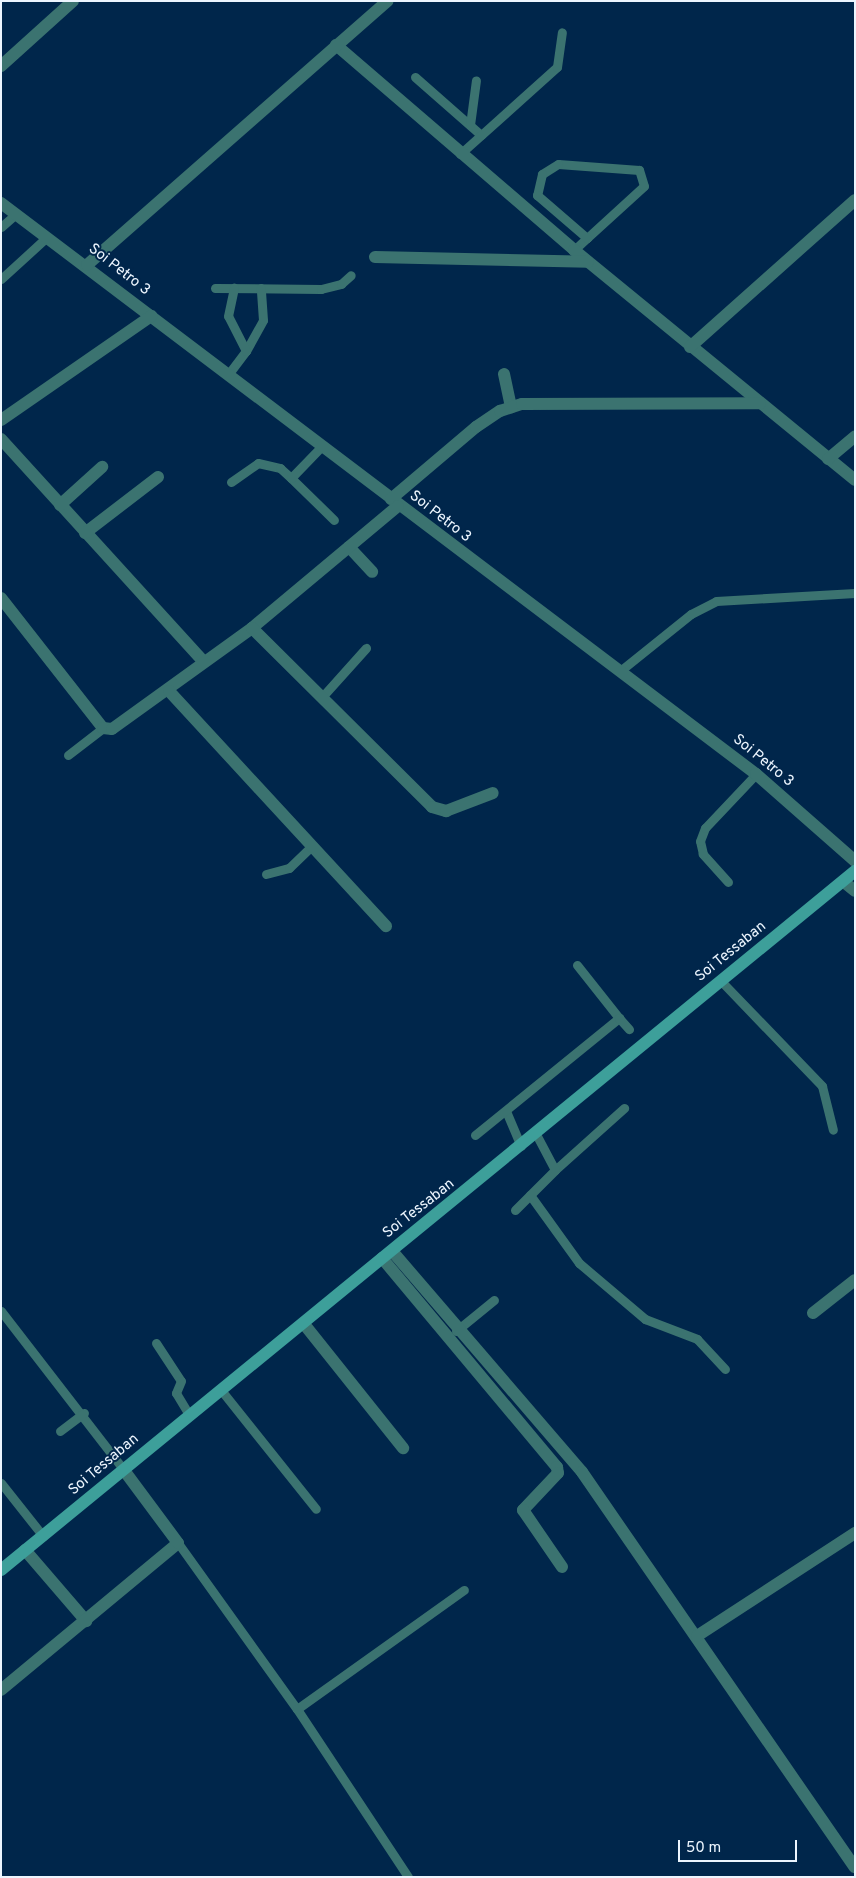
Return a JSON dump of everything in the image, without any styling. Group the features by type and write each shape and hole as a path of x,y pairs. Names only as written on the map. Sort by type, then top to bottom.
{"street":[{"path":"1,66 74,1"},
{"path":"87,265 387,1"},
{"path":"336,45 460,154 588,262 855,480"},
{"path":"690,346 855,200"},
{"name":"Soi Petro 3","path":"1,203 87,265 151,316 230,372 394,503 756,774 855,861"},
{"path":"375,256 588,262"},
{"path":"1,420 151,316"},
{"path":"504,374 512,407"},
{"path":"1,598 103,728 112,729 169,691 204,661 252,628 349,547 476,427 512,407 760,403"},
{"path":"828,458 855,436"},
{"path":"1,438 85,533 204,661"},
{"path":"60,505 102,467"},
{"path":"85,533 158,477"},
{"path":"349,547 372,572"},
{"path":"252,628 432,807 446,811 493,793"},
{"path":"169,691 386,926"},
{"name":"Soi Tessaban","path":"1,1570 855,872"},
{"path":"844,882 855,891"},
{"path":"387,1255 582,1472 855,1867"},
{"path":"387,1255 557,1467 558,1473 523,1510 562,1567"},
{"path":"812,1313 855,1280"},
{"path":"304,1324 404,1448"},
{"path":"1,1690 178,1543 123,1469"},
{"path":"697,1636 855,1533"},
{"path":"26,1550 86,1621"}],"lane":[{"path":"460,154 557,67 562,32"},
{"path":"415,77 482,135"},
{"path":"470,125 476,80"},
{"path":"574,250 644,186 639,170 558,164 542,174 536,190 540,200 587,238"},
{"path":"1,227 16,215"},
{"path":"1,279 47,237"},
{"path":"215,288 321,289 341,284 351,275"},
{"path":"234,288 228,316 246,351"},
{"path":"230,372 246,351 264,320 261,288"},
{"path":"291,478 322,446"},
{"path":"231,482 258,463 280,468 334,520"},
{"path":"620,671 691,614 716,601 855,593"},
{"path":"322,697 366,648"},
{"path":"68,755 103,728"},
{"path":"728,882 703,854 700,841 705,828 756,774"},
{"path":"266,874 289,868 312,846"},
{"path":"577,965 629,1028"},
{"path":"721,981 822,1086 832,1130"},
{"path":"475,1134 506,1111 619,1018"},
{"path":"515,1210 555,1170 624,1108"},
{"path":"506,1111 522,1146"},
{"path":"536,1134 555,1170"},
{"path":"530,1195 579,1263 644,1319 697,1339 725,1369"},
{"path":"456,1331 494,1300"},
{"path":"1,1311 84,1413 123,1469"},
{"path":"156,1343 181,1380 176,1393 189,1416"},
{"path":"221,1390 316,1509"},
{"path":"60,1431 84,1413"},
{"path":"1,1483 43,1536"},
{"path":"178,1543 297,1709 408,1877"},
{"path":"297,1709 464,1590"}]}
